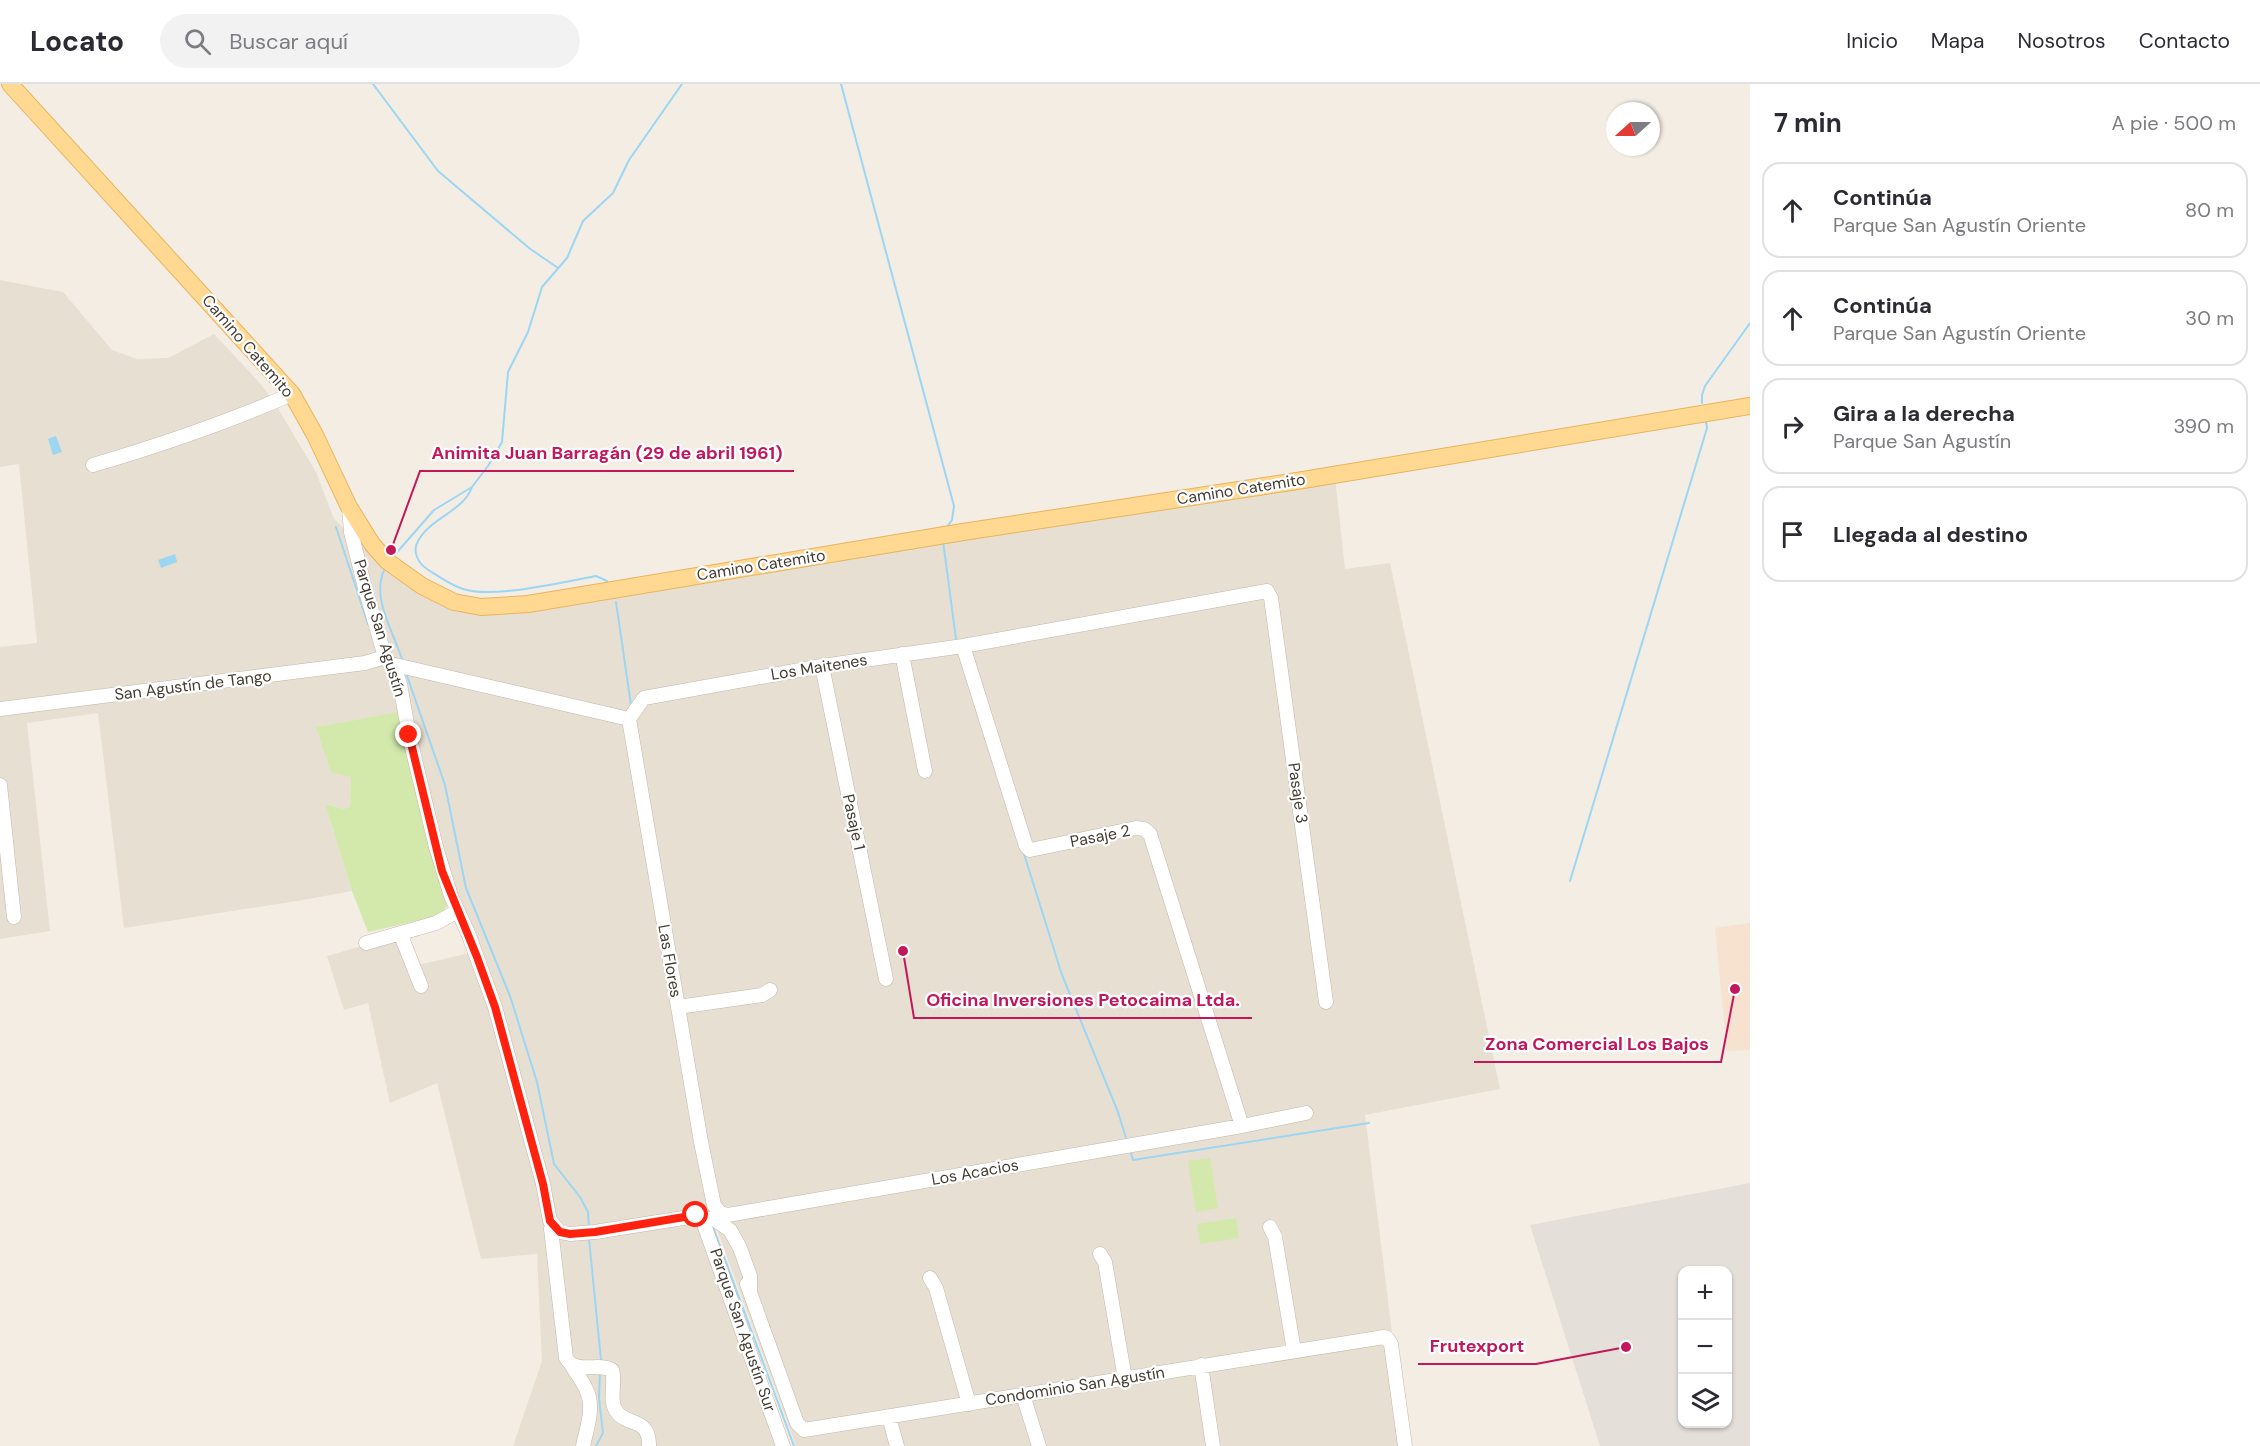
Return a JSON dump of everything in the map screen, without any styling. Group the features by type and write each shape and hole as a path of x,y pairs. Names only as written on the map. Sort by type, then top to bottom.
{"main road":[{"name":"Camino Catemito","path":"10,84 292,394 324,451 349,507 372,544 403,573 442,597 474,606 504,606 1291,482 1750,406"}],"street":[{"path":"93,465 168,443 235,419 292,394"},
{"name":"Parque San Agustín","path":"349,507 351,532 356,550 396,664 409,735 436,848 495,1007 543,1184 552,1225 564,1352 587,1390 590,1400 590,1415 583,1446"},
{"name":"Parque San Agustín","path":"356,550 366,543 372,544"},
{"name":"Pasaje 3","path":"1261,592 1267,591 1271,598 1326,1002"},
{"name":"Los Maitenes","path":"629,719 644,698 822,666 963,646 1261,592"},
{"name":"Pasaje 2","path":"963,646 1026,846 1030,850 1136,828 1144,829 1150,834 1242,1126"},
{"path":"902,654 925,771"},
{"name":"San Agustín de Tango","path":"0,709 365,663 396,664"},
{"path":"396,664 629,719"},
{"name":"Pasaje 1","path":"822,666 886,979"},
{"name":"Las Flores","path":"629,719 713,1203"},
{"path":"0,785 14,918"},
{"path":"366,943 436,923 458,911"},
{"path":"400,933 421,986"},
{"path":"678,1007 762,994 770,990"},
{"name":"Los Acacios","path":"713,1203 720,1213 728,1215 1306,1113"},
{"path":"552,1225 565,1233 577,1234 701,1216"},
{"name":"Condominio San Agustín","path":"701,1216 719,1221 727,1227 736,1243 750,1276 750,1290 800,1427 807,1430 1377,1337 1387,1338 1391,1344 1405,1446"},
{"name":"Parque San Agustín Sur","path":"701,1216 783,1446"},
{"path":"1270,1227 1275,1237 1294,1351"},
{"path":"1100,1254 1105,1262 1125,1379"},
{"path":"930,1278 936,1288 969,1404"},
{"path":"571,1364 577,1367 612,1370 615,1410 642,1426 648,1436 649,1446"},
{"path":"1201,1365 1213,1446"},
{"path":"1023,1395 1039,1446"},
{"path":"889,1417 897,1446"}],"shaded area":[{"path":"0,280 63,292 112,350 137,359 168,358 214,334 259,382 274,402 316,472 334,519 395,578 443,604 470,613 1334,467 1345,569 1390,563 1500,1089 1365,1115 1406,1446 796,1446 718,1232 719,1219 711,1223 729,1305 784,1446 513,1446 542,1361 537,1254 481,1259 437,1083 390,1103 368,1003 344,1010 327,956 397,936 409,967 474,952 401,712 316,727 351,777 350,806 344,809 325,804 352,891 124,928 98,713 27,723 50,931 0,939 0,647 37,643 19,464 0,467"},
{"path":"1750,923 1750,1050 1727,1051 1715,928"},
{"path":"1750,1183 1750,1446 1600,1446 1530,1225"}],"green space":[{"path":"399,712 448,903 442,915 368,932 352,891 325,804 344,809 350,806 351,777 331,772 316,727"},
{"path":"1210,1158 1218,1208 1196,1212 1188,1161"},
{"path":"1236,1218 1239,1238 1200,1244 1197,1224"}],"water":[{"path":"56,436 62,452 53,455 48,439"},
{"path":"175,554 177,562 161,568 158,560"}],"waterway":[{"path":"373,84 438,171 529,248 558,268"},
{"path":"392,558 434,510 472,487 488,466 502,442 508,372 528,332 542,287 567,258 583,221 613,193 629,160 682,84"},
{"path":"841,84 954,506 952,520 947,527"},
{"path":"1702,403 1705,386 1750,323"},
{"path":"1570,881 1707,428 1706,422"},
{"path":"472,487 462,503 431,526 418,541 417,557 427,569 453,585 476,592 528,589 596,576 607,581"},
{"path":"336,527 368,624"},
{"path":"943,541 956,639"},
{"path":"385,568 381,579 382,603 403,662"},
{"path":"616,602 631,705"},
{"path":"406,673 445,785 466,888 510,996 537,1082 554,1164 580,1197 588,1212 589,1227"},
{"path":"1024,854 1062,975 1118,1112 1126,1138"},
{"path":"1131,1153 1133,1160 1369,1123"},
{"path":"713,1227 794,1446"},
{"path":"589,1239 601,1360"},
{"path":"596,1446 603,1433 599,1398 600,1372"}],"place":[{"name":"Animita Juan Barragán (29 de abril 1961)","path":"391,550"},
{"name":"Oficina Inversiones Petocaima Ltda.","path":"903,951"},
{"name":"Zona Comercial Los Bajos","path":"1735,989"},
{"name":"Frutexport","path":"1626,1347"}],"route":[{"path":"409,735 442,871 495,1007 522,1113 546,1194 550,1221 560,1232 570,1234 696,1215"}]}
